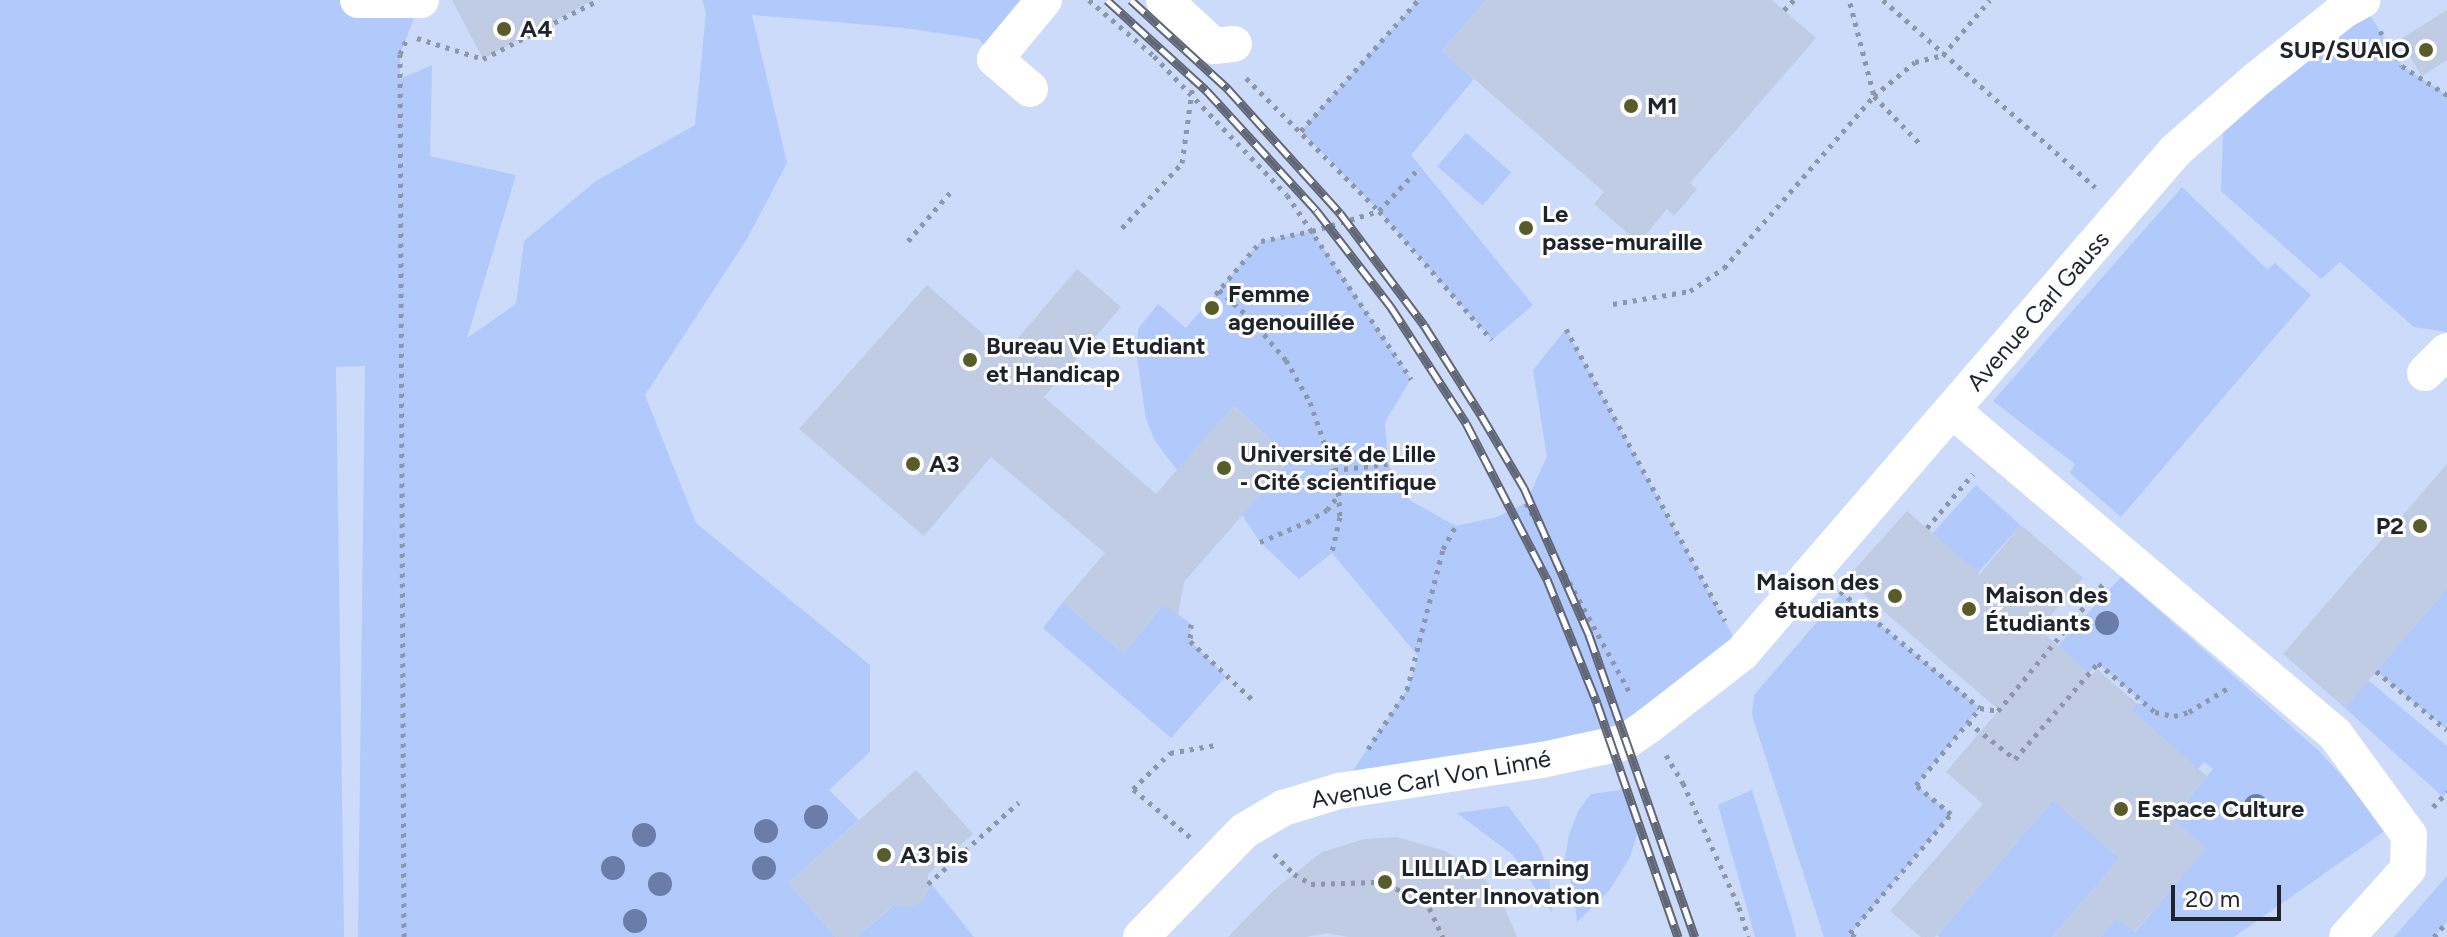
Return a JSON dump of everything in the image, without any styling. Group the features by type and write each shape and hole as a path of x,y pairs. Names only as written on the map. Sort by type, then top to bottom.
{"street":[{"path":"358,0 422,1"},
{"path":"1030,89 995,59 1044,0"},
{"path":"1164,0 1215,40"},
{"name":"Avenue Carl Gauss","path":"1742,653 2175,151 2257,79 2362,1"},
{"path":"1952,410 2335,734 2409,835 2408,869 2347,937"},
{"name":"Avenue Carl Von Linné","path":"1141,937 1244,831 1283,808 1339,791 1556,757 1625,742 1742,653"}],"path":[{"path":"408,35 483,59 599,0"},
{"path":"1089,0 1154,56 1287,195 1411,379"},
{"path":"1301,131 1418,0"},
{"path":"1784,10 1794,0"},
{"path":"1883,0 2123,212"},
{"path":"1613,304 1690,291 1724,268 1874,96 1915,62 1943,55 1990,0"},
{"path":"404,937 400,54 422,1"},
{"path":"2362,1 2402,66 2447,95"},
{"path":"1850,3 1874,96 1922,146"},
{"path":"1122,228 1182,163 1192,97 1215,40 1379,211 1492,340"},
{"path":"1345,69 1353,75"},
{"path":"1209,302 1261,241 1312,231 1379,211 1420,167"},
{"path":"908,241 954,188"},
{"path":"1219,290 1251,319 1286,360 1310,402 1334,470 1339,496 1340,517 1332,553"},
{"path":"1566,329 1742,653"},
{"path":"1334,470 1388,464"},
{"path":"1927,528 1974,473"},
{"path":"1260,542 1307,522 1327,510 1339,496"},
{"path":"1526,503 1648,726 1683,783 1739,907 1748,937"},
{"path":"1339,791 1407,690 1443,549 1456,526"},
{"path":"1833,586 1980,708 1998,711 2125,555"},
{"path":"1191,624 1190,641 1255,702"},
{"path":"1968,722 2015,759 2098,663 2147,707 2174,716 2189,712 2231,686"},
{"path":"2376,671 2447,730"},
{"path":"1855,937 1850,933 1951,814 1916,785 1980,708"},
{"path":"1215,745 1170,753 1133,789 1215,859"},
{"path":"2427,814 2447,792"},
{"path":"928,884 1019,802"},
{"path":"1269,850 1294,874 1311,884 1377,882 1425,899 1443,937"},
{"path":"2434,937 2447,922"}],"shaded area":[{"name":"Université de Lille ‐ Cité scientifique","path":"0,0 2447,0 2447,937 0,937"},
{"path":"0,0 421,0 400,54 400,79 432,65 430,156 516,175 467,338 516,304 524,241 596,181 695,125 706,12 702,0 1044,0 995,59 979,39 904,28 752,15 787,163 747,239 645,395 696,523 870,665 870,752 829,790 859,820 788,883 836,937 358,937 365,366 336,367 344,937 0,937"},
{"path":"1418,0 1486,0 1442,51 1474,79 1411,155 1533,305 1492,340 1379,211 1301,131"},
{"path":"2361,1 2402,66 2447,95 2447,332 2414,327 2340,262 2321,279 2221,191 2224,110"},
{"path":"1466,133 1511,172 1482,206 1437,166"},
{"path":"2182,187 2267,269 2275,263 2311,295 2121,517 2070,473 2075,464 1993,401"},
{"path":"1312,231 1411,379 1385,422 1388,464 1411,501 1456,526 1497,517 1526,503 1547,456 1533,370 1566,329 1742,653 1648,726 1339,791 1407,690 1418,656 1332,553 1299,579 1260,542 1242,515 1291,458 1234,406 1177,470 1155,441 1146,419 1137,357 1138,329 1158,304 1186,328 1261,241"},
{"path":"1976,485 2021,525 1977,573 1933,533"},
{"path":"2121,577 2319,751 2389,828 2234,937 2100,937 2117,917 2135,932 2206,848 2172,818 2213,769 2204,762 2198,769 2131,710 2136,703 2145,705 2098,663 2022,750 1998,711"},
{"path":"2447,588 2447,730 2376,671"},
{"path":"1842,593 1980,708 1916,785 1951,814 1851,933 1855,937 1824,937 1752,715 1754,695"},
{"path":"1063,602 1123,653 1164,604 1191,624 1190,641 1226,676 1171,738 1043,628"},
{"path":"2368,680 2447,746 2447,792 2443,797 2345,708"},
{"path":"1629,789 1639,828 1630,857 1609,891 1577,922 1573,889 1564,863 1569,835 1578,811 1591,794"},
{"path":"1752,790 1796,937 1755,937 1718,805"},
{"path":"2053,800 2120,858 2052,937 1939,937 1937,935"},
{"path":"1508,806 1540,848 1549,874 1552,913 1513,855 1457,813"},
{"path":"925,876 974,937 857,937 896,903 907,907 921,902 928,890"},
{"path":"2447,876 2447,922 2434,937 2394,937"}],"building":[{"name":"A4","path":"452,0 593,0 483,59"},
{"name":"M1","path":"1486,0 1772,0 1816,38 1690,183 1697,189 1674,216 1667,209 1639,243 1594,204 1604,192 1442,51"},
{"name":"SUP/SUAIO","path":"2447,10 2447,60 2422,76 2399,40"},
{"name":"A3","path":"1077,269 1121,307 1044,397 1156,494 1233,406 1292,458 1184,582 1178,615 1164,604 1123,653 1063,602 1105,553 991,457 924,536 799,429 927,285 1005,353"},
{"name":"P2","path":"2447,464 2447,588 2345,708 2283,654"},
{"path":"1907,511 1980,574 2021,525 2083,578 2039,629 2092,675 2097,669 2136,703 2131,710 2207,776 2172,818 2207,848 2134,932 2117,917 2100,937 2052,937 2120,858 2053,800 1935,937 1921,937 1890,911 1983,804 1946,772 1999,710 1846,579"},
{"name":"A3 bis","path":"916,770 973,834 928,874 928,890 921,902 907,907 894,904 857,937 836,937 788,883"},
{"name":"LILLIAD Learning Center Innovation","path":"1396,837 1445,851 1469,865 1498,893 1517,937 1348,937 1328,933 1306,937 1228,937 1274,890 1322,852 1365,839"}],"railway":[{"path":"1107,0 1206,90 1316,210 1391,307 1466,423 1547,579 1597,703 1678,937"},
{"path":"1131,0 1228,89 1340,213 1424,325 1481,415 1524,488 1589,635 1695,937"}],"place":[{"name":"A4","path":"504,29"},
{"name":"SUP/SUAIO","path":"2426,50"},
{"name":"M1","path":"1631,106"},
{"name":"Le passe-muraille","path":"1526,228"},
{"name":"Femme agenouillée","path":"1212,308"},
{"name":"Bureau Vie Etudiant et Handicap","path":"970,360"},
{"name":"A3","path":"913,464"},
{"name":"Université de Lille ‐ Cité scientifique","path":"1224,468"},
{"name":"P2","path":"2420,526"},
{"name":"Maison des étudiants","path":"1895,596"},
{"name":"Maison des Étudiants","path":"1969,609"},
{"name":"Espace Culture","path":"2121,809"},
{"name":"A3 bis","path":"884,855"},
{"name":"LILLIAD Learning Center Innovation","path":"1385,882"}]}
